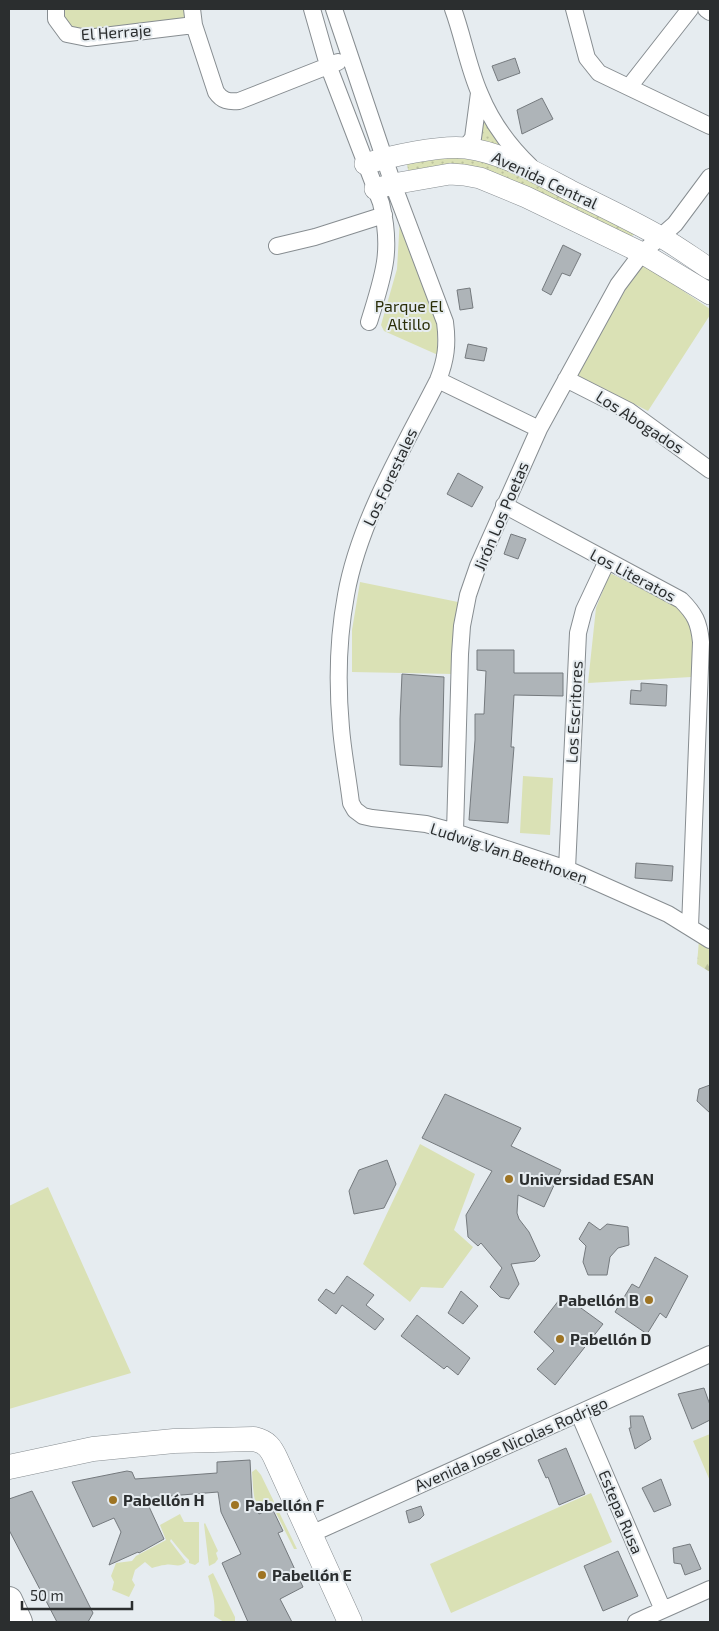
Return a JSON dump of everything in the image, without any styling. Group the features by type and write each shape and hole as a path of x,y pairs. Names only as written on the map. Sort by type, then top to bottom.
{"main road":[{"path":"9,1467 93,1449 174,1441 254,1439 264,1442 271,1449 350,1622"},
{"path":"9,1600 19,1622"}],"street":[{"name":"El Herraje","path":"56,9 56,19 67,34 87,38 194,25"},
{"path":"192,9 194,25 216,92 220,98 226,100 239,101 350,58"},
{"path":"312,9 328,65 375,161"},
{"path":"334,9 350,58 375,161 384,186 387,254 383,277 369,322"},
{"path":"453,9 479,93 492,118 515,151 537,173"},
{"path":"574,9 587,58 599,72 710,126"},
{"path":"629,88 690,9"},
{"path":"706,9 710,12"},
{"path":"465,148 473,138 479,93"},
{"name":"Avenida Central","path":"375,161 442,149 465,148 503,157 659,236 710,269"},
{"name":"Avenida Central","path":"384,186 450,174 464,174 480,178 526,197 642,253 710,294"},
{"name":"Jirón Los Poetas","path":"456,832 462,626 468,595 478,566 539,429 618,285 642,253 659,236 675,224 710,177"},
{"name":"Los Forestales","path":"355,810 351,803 341,728 339,681 340,636 346,594 367,524 438,380 445,362 447,348 444,322 384,186"},
{"path":"277,246 315,237 384,215"},
{"name":"Los Abogados","path":"566,379 629,411 710,470"},
{"path":"438,380 539,429"},
{"name":"Los Literatos","path":"504,505 681,600 692,611 699,625 701,642 690,927"},
{"name":"Los Escritores","path":"567,869 578,633 584,610 607,561"},
{"name":"Ludwig Van Beethoven","path":"355,810 363,816 372,818 426,824 456,832 567,869 668,914 710,940"},
{"name":"Avenida Jose Nicolas Rodrigo","path":"311,1534 710,1354"},
{"name":"Estepa Rusa","path":"579,1414 662,1610"},
{"path":"636,1622 710,1589"}],"green space":[{"path":"56,9 192,9 194,25 67,34"},
{"path":"489,122 506,153 479,142 483,123"},
{"path":"459,156 490,161 637,232 627,240 489,173 409,175 407,164"},
{"name":"Parque El Altillo","path":"400,218 437,324 438,355 384,331 381,325 397,269"},
{"path":"642,263 710,309 710,315 648,411 577,375"},
{"path":"610,573 686,611 695,631 691,677 588,683 596,608"},
{"path":"360,582 458,602 453,674 352,672 352,630"},
{"path":"523,776 553,778 550,835 520,833"},
{"path":"699,940 710,948 710,972 697,964"},
{"path":"420,1144 475,1174 454,1230 473,1247 443,1288 421,1287 410,1302 363,1264"},
{"path":"48,1187 131,1373 9,1409 9,1206"},
{"path":"710,1434 710,1481 693,1441"},
{"path":"256,1469 261,1475 297,1549 294,1549 271,1503 258,1510 254,1496 252,1472"},
{"path":"591,1493 612,1542 451,1613 430,1564"},
{"path":"180,1514 184,1522 199,1522 199,1562 195,1565 189,1563 189,1560 171,1539 170,1541 186,1562 181,1565 162,1565 152,1568 145,1562 135,1570 132,1580 135,1585 129,1597 112,1590 114,1582 111,1576 116,1563 132,1561 136,1556 166,1540 160,1525"},
{"path":"204,1524 218,1551 216,1553 218,1559 209,1566"},
{"path":"213,1573 235,1617 235,1622 224,1622 214,1616 214,1601 208,1576"}],"building":[{"path":"515,58 520,73 498,81 492,66"},
{"path":"542,98 553,119 522,134 517,110"},
{"path":"563,245 581,254 570,276 562,273 551,295 542,290"},
{"path":"470,288 473,308 460,310 457,290"},
{"path":"468,344 487,348 484,361 465,358"},
{"path":"458,473 483,487 472,507 447,494"},
{"path":"511,534 526,539 518,559 504,554"},
{"path":"477,650 514,650 514,673 563,673 563,696 514,695 511,747 514,747 508,823 469,820 475,714 484,714 486,671 477,670"},
{"path":"402,674 444,677 442,767 400,765"},
{"path":"641,683 667,685 666,706 630,704 631,690 641,691"},
{"path":"636,863 673,866 672,881 635,878"},
{"path":"710,1085 710,1113 697,1101 699,1089"},
{"path":"445,1094 521,1128 511,1146 561,1170 544,1207 518,1195 517,1213 519,1219 529,1232 540,1256 535,1261 511,1264 519,1284 509,1299 500,1297 490,1287 502,1268 481,1243 478,1246 468,1237 466,1215 492,1171 422,1138"},
{"path":"387,1160 396,1184 384,1208 354,1214 349,1191 359,1170"},
{"path":"589,1222 600,1230 607,1224 628,1227 629,1245 618,1248 610,1257 607,1275 588,1275 583,1262 586,1246 579,1239"},
{"name":"Pabellón B","path":"655,1257 688,1276 666,1318 660,1313 647,1334 615,1312 632,1284 639,1288"},
{"path":"347,1276 374,1295 366,1305 384,1319 375,1330 342,1305 336,1314 318,1300 326,1289 334,1294"},
{"path":"461,1291 478,1306 463,1324 448,1313"},
{"name":"Pabellón D","path":"563,1295 603,1324 555,1385 537,1369 554,1351 534,1332"},
{"path":"417,1315 470,1358 458,1375 447,1366 444,1369 401,1336"},
{"path":"704,1388 710,1405 710,1420 692,1429 678,1394"},
{"path":"630,1416 643,1416 651,1439 635,1449 629,1428 631,1428"},
{"path":"566,1448 585,1494 559,1505 548,1477 546,1478 538,1460"},
{"path":"250,1460 252,1499 259,1514 272,1508 283,1531 278,1533 303,1587 280,1599 292,1622 248,1622 222,1563 241,1554 221,1512 218,1492 145,1498 164,1539 139,1553 109,1565 121,1532 114,1518 93,1527 72,1482 127,1471 132,1472 135,1479 217,1473 217,1462"},
{"path":"661,1479 671,1505 654,1512 642,1488"},
{"path":"32,1491 93,1613 88,1622 57,1622 9,1530 9,1499"},
{"path":"421,1506 424,1515 420,1519 409,1523 406,1511"},
{"path":"690,1544 701,1569 685,1575 681,1564 674,1563 673,1548"},
{"path":"618,1551 638,1596 603,1611 584,1566"}],"place":[{"name":"Universidad ESAN","path":"509,1179"},
{"name":"Pabellón B","path":"649,1300"},
{"name":"Pabellón D","path":"560,1339"},
{"name":"Pabellón H","path":"113,1500"},
{"name":"Pabellón F","path":"235,1505"},
{"name":"Pabellón E","path":"262,1575"}]}
